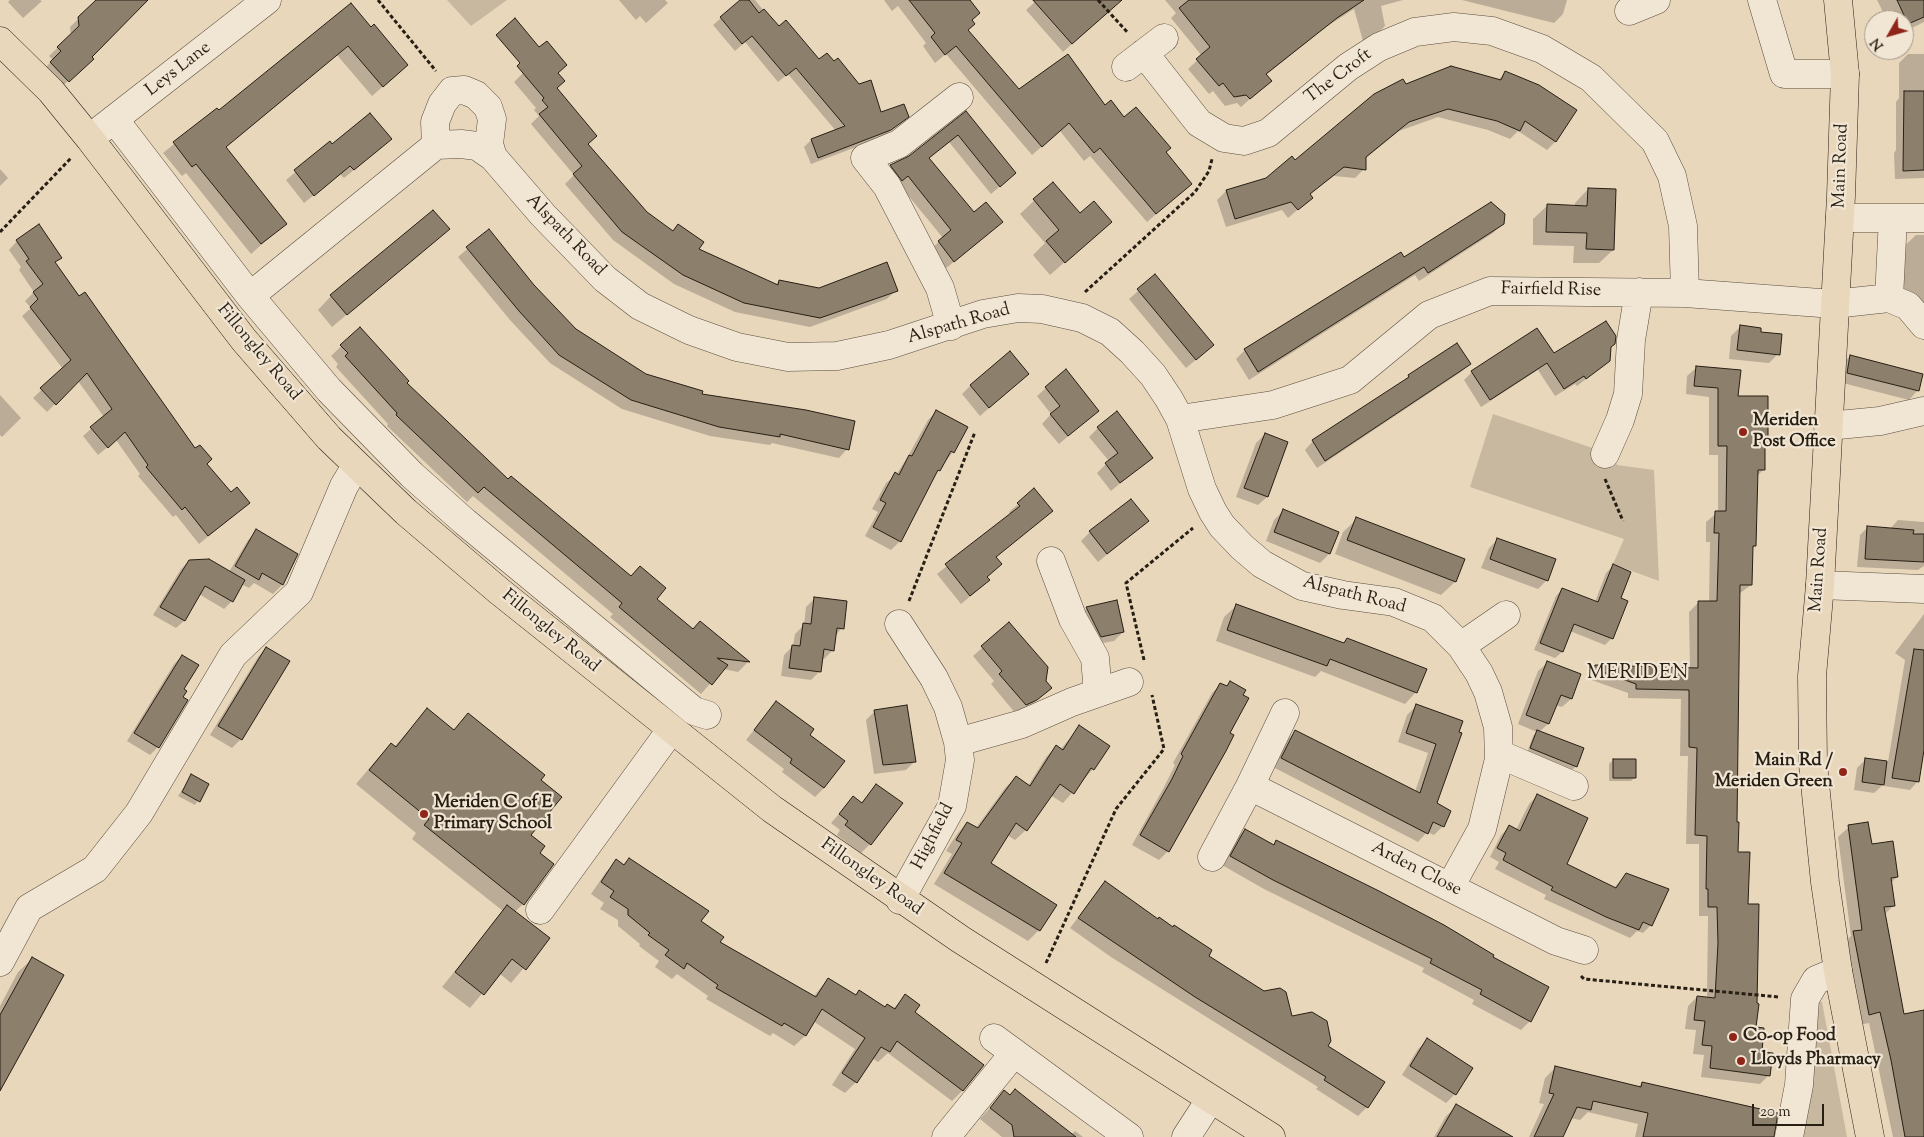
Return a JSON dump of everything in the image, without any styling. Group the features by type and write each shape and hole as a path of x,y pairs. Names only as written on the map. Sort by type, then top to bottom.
{"main road":[{"name":"Main Road","path":"1838,0 1845,74 1840,218 1820,585 1812,676 1813,764 1825,882 1838,971 1870,1137"},
{"name":"Fillongley Road","path":"0,41 51,92 90,139 244,340 356,466 406,512 499,592 772,809 900,900 1210,1100 1271,1137"}],"street":[{"name":"Leys Lane","path":"90,139 267,0"},
{"path":"1628,11 1656,0"},
{"path":"1762,0 1784,74 1845,74"},
{"name":"The Croft","path":"1145,53 1199,123 1219,135 1244,141 1268,133 1348,67 1379,47 1415,32 1454,27 1492,31 1542,49 1592,78 1655,141 1672,176 1683,226 1685,294"},
{"path":"250,296 436,145 435,122 442,104 452,91 464,90 476,95 488,107 492,119 489,144 493,157"},
{"path":"951,326 940,288 887,186 865,158 898,144 959,97"},
{"name":"Fillongley Road","path":"114,119 250,296 328,390 412,475 465,522 694,711 708,715"},
{"name":"Alspath Road","path":"436,145 477,146 493,157 543,215 605,279 640,306 690,330 737,347 788,357 838,356 889,345 984,314 1018,308 1042,308 1082,318 1110,332 1152,375 1180,419 1202,489 1218,520 1242,547 1262,564 1302,586 1343,595 1394,602 1433,618 1461,646 1479,673 1488,692 1498,727 1499,754 1482,829 1450,887"},
{"path":"1840,218 1924,218"},
{"path":"1893,218 1889,298 1908,306 1924,325"},
{"name":"Fairfield Rise","path":"1180,419 1274,404 1350,380 1429,315 1490,291 1639,292 1834,304 1889,298"},
{"path":"1604,454 1620,420 1628,394 1631,340 1639,292"},
{"path":"1828,426 1880,421 1924,411"},
{"path":"0,962 29,908 95,870 139,814 233,655 299,592 344,486 356,466"},
{"path":"1051,561 1073,619 1095,658 1098,693"},
{"path":"1820,585 1924,589"},
{"path":"1461,646 1506,615"},
{"name":"Highfield","path":"900,624 934,678 948,707 958,742 960,760 952,806 900,900"},
{"path":"958,742 1022,724 1098,693 1142,680"},
{"path":"1212,857 1250,786 1285,713"},
{"path":"540,910 671,730"},
{"path":"1499,754 1574,786"},
{"name":"Arden Close","path":"1250,786 1556,941 1581,961"},
{"path":"1789,1137 1798,1085 1805,999 1816,980 1838,971"},
{"path":"946,1137 1004,1046 1129,1137"},
{"path":"1186,1137 1210,1100"}],"path":[{"path":"378,0 452,91"},
{"path":"1098,0 1145,53"},
{"path":"1062,313 1195,192 1209,171 1219,135"},
{"path":"0,232 90,139"},
{"path":"900,624 975,432"},
{"path":"1604,454 1603,474 1623,521"},
{"path":"1036,987 1116,809 1164,748 1142,680 1126,583 1193,528 1218,520"},
{"path":"1581,961 1584,979 1739,995 1805,999"}],"shaded area":[{"path":"447,0 507,0 471,26"},
{"path":"1493,414 1613,455 1617,465 1654,470 1659,581 1613,564 1624,539 1470,487"},
{"path":"1815,1002 1822,1002 1847,1137 1801,1137"}],"building":[{"path":"96,0 148,0 92,57 94,59 69,82 50,62 61,51 57,47 79,26 78,17"},
{"path":"740,0 749,0 759,13 764,9 779,26 786,20 819,59 827,53 834,61 838,58 859,84 871,80 881,112 904,104 909,117 891,130 818,158 811,139 845,126 796,68 786,76 752,36 742,44 720,17"},
{"path":"909,0 970,0 980,13 972,20 975,24 968,30 1019,89 1068,54 1105,105 1111,100 1124,117 1136,107 1171,148 1166,152 1192,184 1156,214 1100,148 1094,153 1069,123 1042,147 956,46 945,55 931,37 935,33"},
{"path":"1033,0 1122,0 1072,44"},
{"path":"1189,0 1364,0 1337,18 1266,74 1272,81 1250,99 1246,95 1234,97 1223,83 1219,86 1196,59 1210,47 1179,8"},
{"path":"1897,0 1924,0 1924,17 1914,21 1914,10 1902,10"},
{"path":"351,3 371,27 374,24 408,65 383,87 348,46 226,147 287,224 261,244 196,164 192,167 173,142 217,108 219,110"},
{"path":"515,18 539,47 547,41 567,65 558,73 565,81 557,88 597,136 588,144 647,212 673,231 678,224 704,242 699,249 778,285 779,280 819,288 887,262 898,291 820,318 744,303 683,275 622,232 573,174 582,166 539,114 548,107 542,100 544,98 517,66 520,63 496,35"},
{"path":"1451,66 1501,80 1505,71 1539,85 1577,110 1556,142 1525,121 1520,131 1497,121 1448,109 1409,122 1366,157 1366,170 1344,167 1310,194 1313,198 1298,210 1291,202 1235,219 1226,190 1266,178 1292,156 1295,160 1374,94 1403,79 1406,84"},
{"path":"1904,91 1924,91 1924,170 1903,171"},
{"path":"966,111 1016,173 1000,187 958,135 929,158 974,212 986,202 1003,222 954,262 938,241 951,230 908,176 902,181 890,165 909,156"},
{"path":"370,113 392,139 354,170 350,166 314,196 294,170 330,141 332,144"},
{"path":"1053,182 1080,213 1094,201 1112,222 1065,263 1046,241 1059,230 1033,199"},
{"path":"1588,188 1616,189 1614,250 1586,249 1587,233 1546,232 1547,204 1587,206"},
{"path":"1491,202 1505,214 1504,224 1428,273 1424,267 1258,372 1244,349 1401,252 1404,257"},
{"path":"433,210 450,229 347,315 330,295"},
{"path":"39,224 62,258 55,262 79,296 85,292 195,448 200,445 212,459 207,464 231,492 237,487 250,503 208,536 185,507 182,510 146,467 148,465 125,432 108,448 90,427 112,409 87,373 56,405 40,388 71,360 30,307 38,299 33,292 43,284 26,261 29,259 16,240"},
{"path":"489,229 534,285 576,329 646,374 703,391 702,394 806,410 855,421 849,450 780,434 780,437 719,427 631,400 559,355 519,311 466,247"},
{"path":"1155,274 1214,345 1196,360 1137,289"},
{"path":"1606,321 1616,336 1615,344 1611,347 1610,361 1586,379 1584,376 1564,389 1547,363 1490,400 1471,371 1537,328 1554,353"},
{"path":"1740,325 1761,328 1761,332 1782,334 1780,355 1737,350"},
{"path":"360,327 409,381 407,383 508,479 511,476 631,576 640,566 666,588 657,599 693,629 700,621 750,662 717,658 728,665 712,685 619,607 622,603 484,487 478,493 396,415 397,413 345,356 348,353 340,345"},
{"path":"1457,343 1471,364 1325,461 1312,440 1409,377 1408,375"},
{"path":"1010,351 1029,374 989,408 970,385"},
{"path":"1850,355 1923,374 1919,391 1847,373"},
{"path":"1696,366 1741,370 1738,396 1768,396 1768,447 1765,447 1765,470 1758,470 1756,546 1753,546 1752,585 1740,585 1737,822 1739,822 1738,852 1750,852 1748,904 1759,904 1757,1003 1759,1004 1756,1027 1764,1028 1762,1052 1773,1053 1770,1076 1710,1068 1712,1046 1702,1045 1705,1021 1694,1020 1697,996 1715,998 1718,943 1717,907 1708,907 1708,889 1706,889 1707,836 1695,835 1697,748 1689,747 1689,690 1636,689 1636,684 1594,669 1595,665 1698,668 1698,601 1717,601 1719,533 1714,533 1715,511 1726,511 1727,446 1718,446 1718,388 1694,386"},
{"path":"1066,369 1099,411 1068,436 1050,414 1060,406 1045,387"},
{"path":"936,410 968,427 954,453 951,451 940,471 938,470 901,542 873,527 886,503 880,500 895,472 899,475 909,455 912,456"},
{"path":"1117,411 1153,458 1120,483 1105,463 1118,453 1097,427"},
{"path":"1265,433 1288,442 1268,497 1244,488"},
{"path":"1034,488 1053,511 996,557 1002,564 987,577 990,580 970,596 945,564 1020,506 1017,503"},
{"path":"1131,499 1149,521 1107,554 1089,531"},
{"path":"1283,509 1339,532 1330,554 1274,532"},
{"path":"1356,517 1465,559 1456,582 1347,540"},
{"path":"1867,526 1914,530 1913,534 1924,534 1924,562 1865,559"},
{"path":"256,529 298,554 283,585 262,573 259,580 235,566"},
{"path":"1497,538 1556,559 1548,581 1490,559"},
{"path":"209,559 245,580 233,602 205,586 185,621 160,607 189,560"},
{"path":"1613,564 1631,572 1621,598 1628,601 1613,639 1574,624 1563,652 1540,643 1562,588 1598,602"},
{"path":"814,597 847,601 844,629 837,628 834,651 824,649 821,672 789,668 792,645 800,646 803,623 811,624"},
{"path":"1117,600 1124,632 1101,637 1086,607"},
{"path":"1236,604 1344,643 1347,638 1427,669 1417,693 1330,659 1327,666 1227,630"},
{"path":"1009,622 1048,667 1046,681 1052,688 1037,700 1026,705 999,674 1002,671 981,646"},
{"path":"266,647 290,661 242,740 218,726"},
{"path":"1914,649 1924,650 1924,750 1919,782 1892,778"},
{"path":"182,655 199,665 184,689 187,691 183,697 188,700 159,748 134,733"},
{"path":"1547,661 1581,674 1572,699 1561,695 1549,724 1526,715"},
{"path":"1230,681 1246,690 1243,695 1249,698 1230,733 1234,735 1226,751 1169,852 1140,835 1172,779 1183,756 1181,754 1220,683 1227,686"},
{"path":"776,701 814,729 810,735 845,761 824,788 790,763 792,759 754,730"},
{"path":"1416,704 1463,721 1459,732 1462,733 1437,803 1451,811 1444,827 1433,822 1428,834 1281,758 1295,730 1420,793 1436,744 1406,733"},
{"path":"907,705 916,762 883,765 874,710"},
{"path":"427,708 454,730 468,713 545,775 541,780 562,797 531,835 545,846 540,853 554,864 524,905 424,825 429,819 369,770 391,743 396,747"},
{"path":"1079,725 1110,746 1094,770 1091,768 1074,794 1060,784 1027,831 1016,823 991,863 1057,905 1040,931 944,873 962,843 956,840 967,822 978,828 1016,776 1030,786 1056,745 1063,750"},
{"path":"1537,730 1584,748 1577,767 1530,748"},
{"path":"1865,758 1887,761 1884,785 1862,782"},
{"path":"1613,759 1636,759 1636,778 1613,778"},
{"path":"191,774 209,784 200,802 182,792"},
{"path":"876,784 903,803 871,845 845,825 848,821 839,814 853,796 862,803"},
{"path":"1537,794 1588,818 1567,864 1616,888 1626,873 1669,889 1652,926 1643,922 1639,930 1606,917 1551,890 1553,887 1503,860 1506,853 1497,848 1509,825 1520,831"},
{"path":"1868,822 1872,844 1893,841 1898,877 1891,878 1895,906 1884,907 1904,1014 1924,1010 1924,1137 1905,1137 1880,1012 1869,1015 1853,931 1862,930 1848,825"},
{"path":"1245,829 1274,845 1276,840 1379,891 1444,925 1494,955 1493,957 1549,987 1531,1022 1480,994 1482,990 1430,963 1432,959 1273,880 1230,856"},
{"path":"629,858 709,911 701,921 724,937 720,942 816,997 828,978 856,995 859,990 885,1007 887,1004 895,1009 905,994 920,1005 915,1012 984,1065 963,1091 897,1041 890,1052 881,1047 857,1083 842,1073 865,1038 822,1009 806,1036 784,1023 782,1026 716,988 718,985 687,963 684,969 665,955 669,950 648,935 650,933 628,915 628,909 610,897 614,891 601,882 616,859 624,865"},
{"path":"1105,881 1158,919 1159,917 1173,927 1174,925 1212,950 1209,956 1264,991 1280,988 1286,992 1292,1016 1312,1012 1327,1021 1331,1041 1328,1046 1385,1082 1368,1108 1324,1080 1326,1077 1195,997 1078,918"},
{"path":"507,905 550,938 526,970 512,959 484,995 455,972"},
{"path":"32,957 64,975 0,1091 0,1015"},
{"path":"1427,1038 1473,1068 1456,1095 1410,1066"},
{"path":"1555,1066 1641,1087 1642,1082 1778,1113 1774,1137 1643,1137 1648,1113 1593,1101 1591,1110 1577,1107 1563,1137 1534,1137 1554,1094 1549,1093"},
{"path":"1015,1089 1076,1137 1014,1137 1012,1125 990,1108 1004,1090 1010,1095"},
{"path":"1456,1104 1513,1137 1437,1137"}],"place":[{"name":"Meriden Post Office","path":"1743,432"},
{"name":"Main Rd / Meriden Green","path":"1843,772"},
{"name":"Meriden C of E Primary School","path":"424,814"},
{"name":"Co-op Food","path":"1733,1037"},
{"name":"Lloyds Pharmacy","path":"1741,1061"}],"district":[{"name":"MERIDEN","path":"1638,675"}]}
